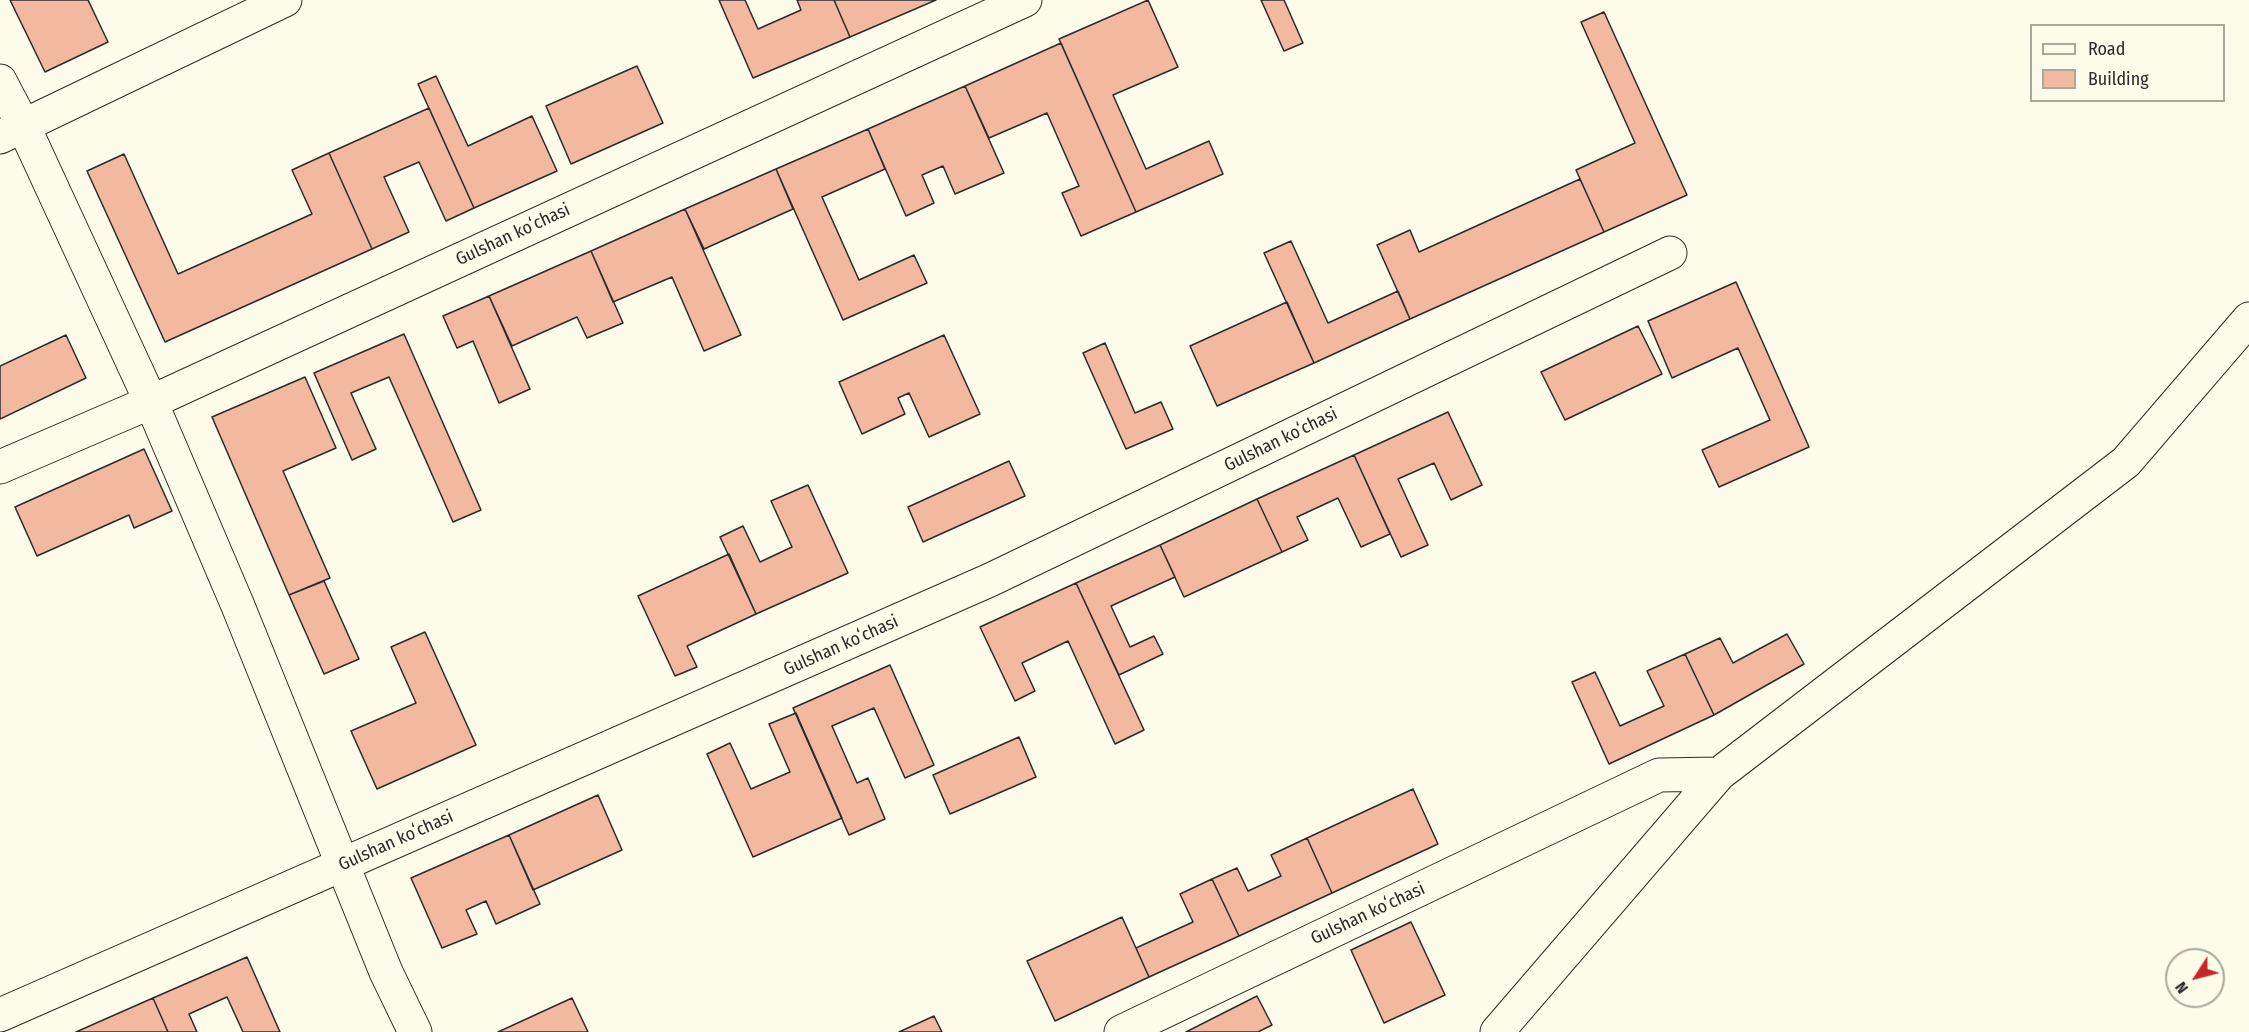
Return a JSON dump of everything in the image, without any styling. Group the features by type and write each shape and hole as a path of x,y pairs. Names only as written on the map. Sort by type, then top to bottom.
{"street":[{"path":"12,132 285,0"},
{"name":"Gulshan koʻchasi","path":"0,467 151,402 1025,0"},
{"path":"0,81 12,132 151,402 238,606 386,972 415,1032"},
{"name":"Gulshan koʻchasi","path":"0,1016 990,580 1670,253"},
{"path":"1497,1032 1719,774 2126,462 2249,319"},
{"name":"Gulshan koʻchasi","path":"1121,1032 1659,775 1719,774"}],"building":[{"path":"10,0 88,0 108,42 45,72"},
{"path":"719,0 745,0 758,29 801,10 797,0 834,0 850,37 753,78"},
{"path":"834,0 936,0 850,37"},
{"path":"1148,0 1178,67 1113,95 1146,169 1209,141 1223,174 1136,212 1059,39"},
{"path":"1261,0 1284,0 1303,43 1284,51"},
{"path":"1604,12 1687,195 1604,232 1576,170 1635,143 1581,22"},
{"path":"1061,43 1136,212 1081,236 1062,193 1079,186 1047,113 989,138 965,86"},
{"path":"637,66 663,123 571,164 546,106"},
{"path":"436,76 468,146 532,116 557,171 474,208 418,84"},
{"path":"965,86 1004,173 955,194 943,166 922,175 934,203 906,216 868,129"},
{"path":"429,108 474,208 446,221 419,162 384,177 409,232 372,249 329,153"},
{"path":"868,129 885,169 822,197 859,280 914,255 927,283 843,320 776,169"},
{"path":"329,153 372,249 165,342 87,171 124,154 178,274 312,214 292,170"},
{"path":"776,169 793,209 704,249 685,209"},
{"path":"1580,179 1604,232 1410,319 1377,245 1410,230 1419,252"},
{"path":"685,209 741,335 704,351 672,277 613,302 591,251"},
{"path":"1291,241 1328,323 1398,291 1410,319 1314,363 1264,253"},
{"path":"591,251 623,323 587,338 577,317 512,346 489,296"},
{"path":"1736,282 1809,447 1719,487 1702,450 1770,420 1738,348 1672,378 1648,321"},
{"path":"489,296 530,389 499,403 473,341 457,348 443,316"},
{"path":"1287,302 1314,363 1217,406 1190,346"},
{"path":"1638,326 1662,374 1565,420 1541,372"},
{"path":"404,334 481,510 453,522 389,377 351,393 376,449 352,460 314,373"},
{"path":"66,335 86,378 0,419 0,366"},
{"path":"944,335 980,414 929,437 909,393 898,398 905,414 862,434 839,382"},
{"path":"1105,343 1135,413 1161,402 1173,429 1126,449 1083,353"},
{"path":"305,377 336,448 283,471 330,578 289,595 212,417"},
{"path":"1448,412 1482,485 1451,500 1434,463 1398,479 1428,545 1401,557 1354,455"},
{"path":"144,449 172,511 134,528 129,515 37,556 15,507"},
{"path":"1354,455 1390,534 1361,547 1338,498 1297,517 1308,540 1282,552 1257,499"},
{"path":"1009,461 1025,496 923,542 908,507"},
{"path":"808,485 848,573 756,614 720,537 743,526 760,562 792,547 771,501"},
{"path":"1257,499 1282,552 1184,597 1160,545"},
{"path":"1160,545 1175,577 1111,606 1130,647 1154,636 1163,654 1119,675 1076,583"},
{"path":"729,554 756,614 687,646 697,667 675,676 638,596"},
{"path":"324,581 359,659 324,674 289,595"},
{"path":"1076,583 1144,730 1115,744 1068,641 1022,663 1035,691 1015,701 980,627"},
{"path":"425,632 476,745 377,789 351,731 416,703 391,647"},
{"path":"1787,634 1804,664 1714,715 1685,654 1720,638 1733,663"},
{"path":"1685,654 1714,715 1609,764 1572,682 1595,672 1620,726 1664,706 1647,671"},
{"path":"890,665 934,765 905,778 874,708 832,726 857,783 868,778 885,819 849,835 793,708"},
{"path":"796,713 842,818 753,857 707,754 730,743 751,789 790,772 769,724"},
{"path":"1019,737 1036,777 950,814 933,775"},
{"path":"1413,789 1438,844 1332,893 1307,838"},
{"path":"598,795 622,850 533,890 509,835"},
{"path":"509,835 540,904 496,924 486,901 466,910 477,934 442,948 411,878"},
{"path":"1307,838 1332,893 1239,936 1212,879 1237,868 1248,891 1281,876 1271,855"},
{"path":"1212,879 1239,936 1149,977 1136,948 1193,922 1180,894"},
{"path":"1122,917 1149,977 1055,1021 1027,961"},
{"path":"1411,922 1445,995 1384,1023 1351,950"},
{"path":"247,957 280,1032 243,1032 227,997 189,1014 197,1032 168,1032 153,998"},
{"path":"1257,996 1272,1025 1258,1032 1186,1032"},
{"path":"153,998 168,1032 76,1032"},
{"path":"572,998 588,1032 498,1032"},
{"path":"934,1016 942,1032 899,1032"}]}
